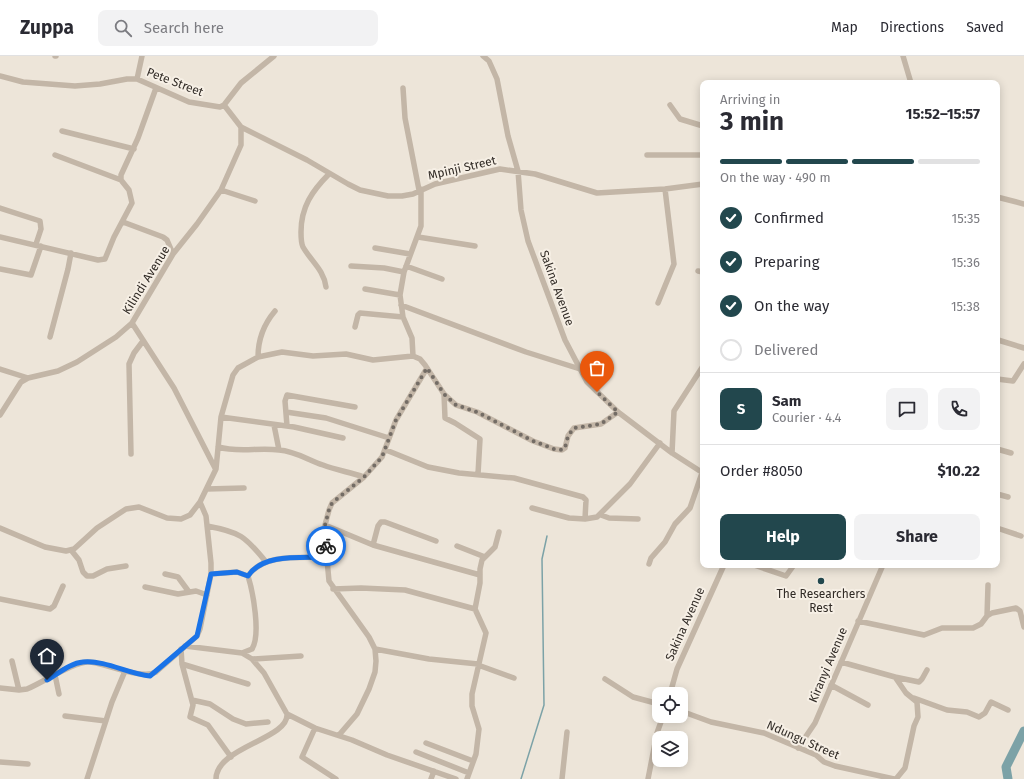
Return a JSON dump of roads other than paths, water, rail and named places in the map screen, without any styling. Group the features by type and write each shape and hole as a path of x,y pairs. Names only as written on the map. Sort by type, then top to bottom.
{"street":[{"path":"137,79 142,56"},
{"path":"241,126 224,105 241,83 274,56"},
{"name":"Sakina Avenue","path":"484,56 489,61 497,79 508,136 518,171 521,210 528,241 565,340 580,369 587,382 618,412 672,453 700,471"},
{"path":"903,56 910,80"},
{"name":"Pete Street","path":"0,76 22,82 75,86 137,79 189,102 212,107 224,105"},
{"path":"121,180 156,88"},
{"path":"403,88 405,118 420,190 422,209 418,236 404,272 400,295 403,317 412,338 413,356"},
{"path":"670,104 680,119 700,125"},
{"name":"Mpinji Street","path":"241,126 308,160 329,174 360,190 375,194 402,196 413,194 420,190 483,172 500,169 518,171 597,193 665,189 700,184"},
{"name":"Kilindi Avenue","path":"0,415 15,388 21,382 28,378 58,371 77,362 116,338 132,323 173,254 221,190 241,145 241,126"},
{"path":"62,131 134,149"},
{"path":"648,155 700,154"},
{"path":"0,237 98,260 105,259 114,237 132,203 128,190 121,180 55,155"},
{"path":"326,287 319,269 302,246 301,223 309,196 329,174"},
{"path":"658,303 674,264 665,189"},
{"path":"221,190 255,201"},
{"path":"1000,198 1024,204"},
{"path":"0,208 40,221 42,229 31,275 0,269"},
{"path":"123,222 163,237 167,240 173,254"},
{"path":"418,236 475,246"},
{"path":"375,248 410,254"},
{"path":"50,337 71,253"},
{"path":"351,266 384,268 404,272"},
{"path":"406,266 442,279"},
{"path":"365,289 400,295"},
{"path":"401,305 526,352 580,369"},
{"path":"258,357 261,335 265,324 275,310"},
{"path":"355,327 358,315 360,313 403,317"},
{"path":"132,323 174,388 216,469"},
{"path":"131,454 129,364 134,353 143,341"},
{"path":"1000,341 1024,348"},
{"path":"0,528 57,550 71,550 97,528 126,509 139,507 167,518 181,519 190,515 200,502 216,469 222,417 233,375 238,368 258,357 282,352 313,356 346,354 373,360 413,356 420,359 444,394 456,405 477,412 533,441 558,450 565,448 568,436 574,428 601,424 618,412"},
{"path":"1000,379 1013,381 1024,364"},
{"path":"339,735 357,714 369,689 375,672 375,649 369,637 333,589 329,581 326,557 325,525 332,503 364,477 386,450 396,420 427,368"},
{"path":"0,369 28,378"},
{"path":"672,453 674,411 700,371"},
{"path":"444,394 444,418 455,423 480,439 478,474"},
{"path":"287,426 285,401 287,396 355,407"},
{"path":"286,412 326,418 389,438"},
{"path":"222,417 287,426 343,438"},
{"path":"274,425 279,450"},
{"path":"532,508 561,516 585,519 601,514 630,484 660,443"},
{"path":"218,447 241,451 279,450 303,456 324,466 349,471 364,477"},
{"path":"386,450 428,467 459,473 514,478 584,497 586,500 585,519"},
{"path":"1000,450 1011,453"},
{"path":"649,564 651,558 665,542 675,524 690,508 700,481"},
{"path":"207,489 244,488"},
{"path":"1000,495 1008,497"},
{"path":"0,688 19,690 33,686 82,662 108,665 125,671 150,676 197,636 211,574 207,526 200,502"},
{"path":"601,514 609,518 638,520"},
{"path":"373,545 378,526 381,522 385,522 436,541"},
{"path":"325,525 373,545 480,575"},
{"path":"207,526 230,530 240,535 249,541 266,562"},
{"path":"1000,529 1021,536"},
{"path":"416,752 468,776 473,761 479,728 472,701 486,631 475,609 481,564 485,557 495,547 499,532"},
{"path":"457,546 485,557"},
{"path":"71,550 79,560 83,572 87,576 93,576 107,569 126,566"},
{"path":"248,576 254,569 266,562 326,557"},
{"name":"Sakina Avenue","path":"672,687 677,669 723,568"},
{"path":"763,568 786,576 792,568"},
{"name":"Kiranyi Avenue","path":"798,748 815,723 882,568"},
{"path":"211,574 237,572 248,576"},
{"path":"165,574 178,577 189,592"},
{"path":"183,647 242,653 252,649 255,638 254,602 248,576"},
{"path":"987,616 988,585"},
{"path":"0,599 50,609 54,606 63,586"},
{"path":"145,587 178,594 196,591 207,595"},
{"path":"333,589 361,588 406,590 475,609"},
{"path":"858,621 924,635 942,628 973,628 981,624 987,616 999,611 1016,608 1020,611 1024,627"},
{"path":"183,647 182,664 192,700 190,717 208,725 231,757"},
{"path":"375,649 429,659 478,665 514,678"},
{"path":"242,653 252,660 264,673 287,714 315,728 339,735 387,755 456,779"},
{"path":"252,660 271,659 290,655 301,656"},
{"path":"12,661 12,667 16,674 19,690"},
{"path":"841,662 919,682 927,670"},
{"path":"182,664 248,684"},
{"path":"87,779 112,702 125,671"},
{"path":"55,675 59,694"},
{"path":"895,677 906,693 914,698 946,710 967,712 979,717 985,713 991,702 1008,710"},
{"path":"605,679 633,697 652,702"},
{"path":"831,685 868,705"},
{"path":"895,779 905,768 914,726 918,718 918,706 914,698"},
{"path":"192,700 210,704 233,719 246,724 268,722"},
{"path":"216,779 218,767 231,757 278,729 286,721 287,714"},
{"name":"Ndungu Street","path":"688,714 711,722 764,734 816,755 824,762 835,766 895,779"},
{"path":"65,716 106,721"},
{"path":"648,779 657,733 661,723"},
{"path":"315,728 302,757 304,760 336,779"},
{"path":"562,779 568,732"},
{"path":"426,743 473,761"},
{"path":"0,762 28,764"},
{"path":"431,779 434,771"}],"waterway":[{"path":"521,779 544,705 542,559 547,536"},
{"path":"1008,779 1006,767 1024,731"}],"place":[{"name":"The Researchers Rest","path":"821,581"}]}
